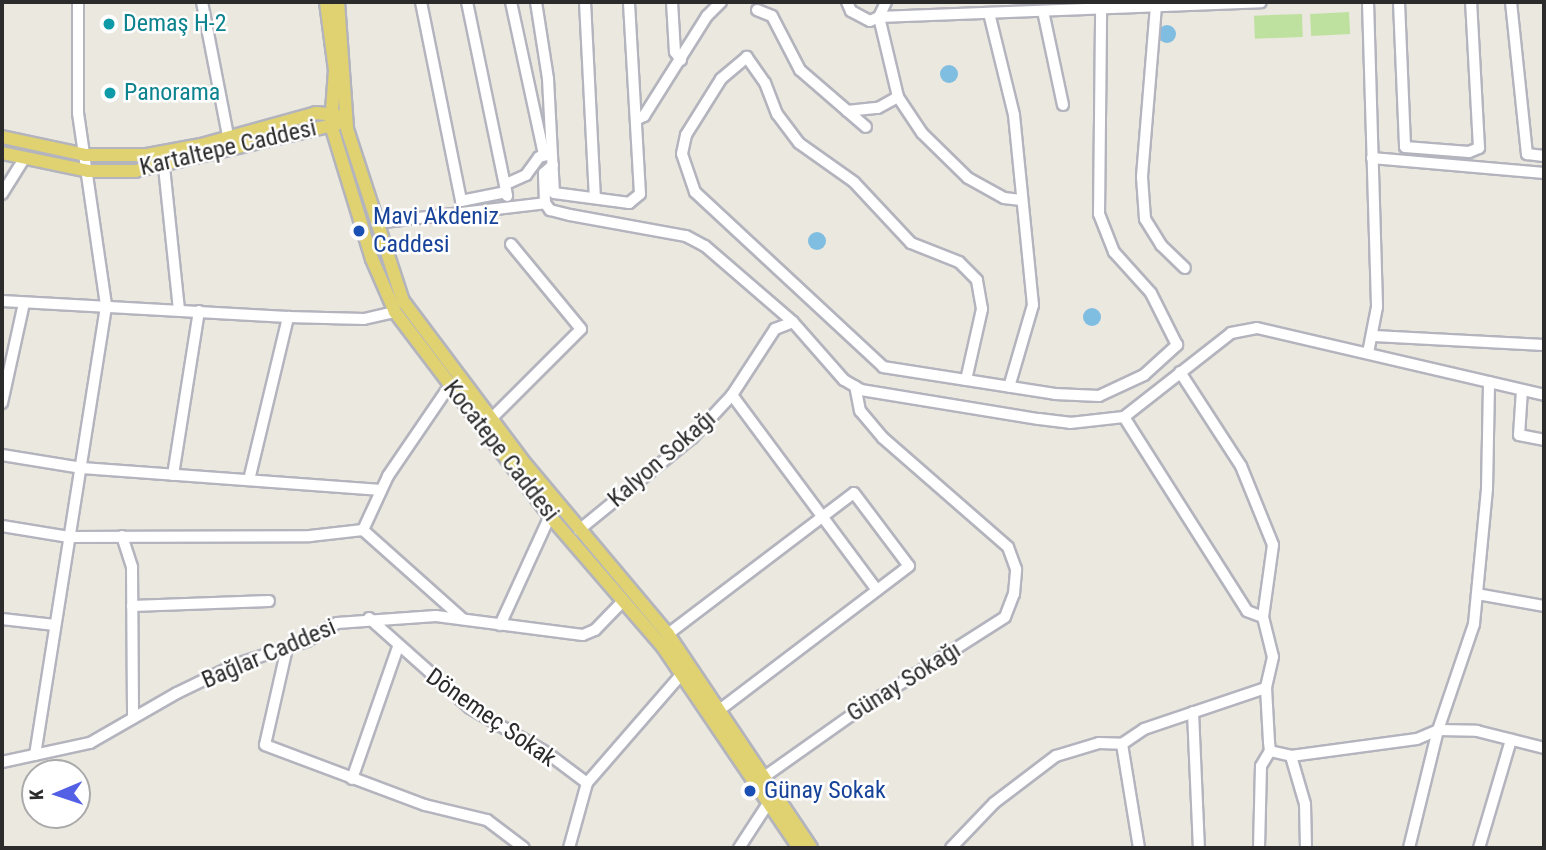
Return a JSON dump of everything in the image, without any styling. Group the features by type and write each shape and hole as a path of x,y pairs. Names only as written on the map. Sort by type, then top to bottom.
{"main road":[{"name":"Kocatepe Caddesi","path":"326,2 335,70 331,125 363,228 396,312 550,516 626,597 668,634 811,848"},
{"name":"Kocatepe Caddesi","path":"338,2 346,122 403,301 491,419 579,530 799,848"},
{"name":"Kartaltepe Caddesi","path":"2,137 85,155 148,155 330,111"},
{"path":"330,111 346,122"},
{"name":"Kartaltepe Caddesi","path":"2,153 23,160 88,171 164,167 346,122"},
{"path":"363,228 376,223"}],"street":[{"path":"35,755 106,305 78,113 78,2"},
{"path":"202,2 228,136"},
{"path":"421,2 461,201 506,188 550,158"},
{"path":"467,2 509,206"},
{"path":"511,2 550,158 544,173 545,203 550,210 686,236 705,246 793,322 855,386 1070,423 1124,417 1180,372 1242,329 1276,331 1544,396"},
{"path":"536,2 548,79 550,158 554,192 629,203 638,199 629,2"},
{"path":"585,2 595,198"},
{"path":"673,2 675,52 681,60"},
{"path":"636,120 645,116 721,2"},
{"path":"847,2 860,17 870,22 879,17 1261,2"},
{"path":"886,2 879,17 898,97 943,157 1004,198 1021,200"},
{"path":"1367,2 1374,336 1368,353"},
{"path":"1399,2 1405,147 1469,152 1479,148 1471,2"},
{"path":"1511,2 1527,154 1544,156"},
{"path":"1156,6 1148,60 1143,196 1145,219 1161,246 1185,268"},
{"path":"966,380 982,310 977,280 959,262 911,243 854,182 799,143 776,114 753,64 747,57 740,59 721,79 686,135 682,154 695,192 883,367 1009,387 1099,396 1144,375 1177,345 1151,293 1114,252 1099,214 1101,8"},
{"path":"757,10 772,16 800,70 866,127"},
{"path":"1043,11 1062,105"},
{"path":"989,13 1014,115 1033,305 1009,387"},
{"path":"847,111 878,108 898,97"},
{"path":"1372,158 1544,173"},
{"path":"2,194 23,160"},
{"path":"164,167 179,310"},
{"path":"376,223 545,203"},
{"path":"491,419 581,329 511,244"},
{"path":"2,301 288,317 364,319 396,312"},
{"path":"2,403 24,303"},
{"path":"173,475 200,311"},
{"path":"249,480 288,317"},
{"name":"Kalyon Sokağı","path":"579,530 692,438 732,396 775,329 793,322"},
{"path":"1374,336 1544,345"},
{"path":"1180,372 1241,466 1273,544 1262,617 1273,657 1266,688 1270,751 1261,766 1259,848"},
{"path":"1409,848 1438,730 1474,624 1487,489 1489,382"},
{"path":"363,530 381,491 450,385"},
{"name":"Günay Sokağı","path":"764,777 853,713 1005,617 1016,569 1009,547 997,533 883,438 860,411 855,386"},
{"path":"1522,390 1519,435 1544,440"},
{"path":"732,396 877,590"},
{"path":"1124,417 1247,611 1262,617"},
{"path":"2,456 82,468 381,491"},
{"path":"668,634 854,493 909,566 719,710"},
{"path":"500,625 550,516"},
{"path":"2,526 69,537 310,536 363,530 463,620"},
{"path":"122,536 132,567 133,718"},
{"path":"1477,594 1544,606"},
{"name":"Bağlar Caddesi","path":"2,762 90,743 237,664 287,648 337,623 369,618 463,620 583,635 595,630 626,597"},
{"path":"132,606 269,601"},
{"name":"Dönemeç Sokak","path":"369,618 398,647 470,708 547,753 587,783"},
{"path":"2,619 55,625"},
{"path":"352,779 398,647"},
{"path":"287,648 265,745 352,779 486,820 524,848"},
{"path":"569,848 587,783 681,675"},
{"path":"951,848 994,803 1056,756 1099,743 1122,744 1144,729 1266,688"},
{"path":"1193,712 1199,848"},
{"path":"1270,751 1291,756 1417,739 1438,730 1477,731 1544,748"},
{"path":"1479,848 1511,740"},
{"path":"1122,744 1139,848"},
{"path":"1291,756 1305,804 1306,848"},
{"path":"739,848 769,803"}],"green space":[{"path":"1349,12 1350,34 1311,36 1310,14"},
{"path":"1302,14 1303,37 1255,39 1254,16"}],"water":[{"path":"1163,25 1171,25 1176,34 1174,41 1163,43 1158,38 1158,30"},
{"path":"949,65 956,67 956,81 949,83 942,81 940,74 942,67"},
{"path":"813,232 821,232 826,241 824,248 813,250 808,245 808,237"},
{"path":"1092,308 1099,310 1099,324 1092,326 1085,324 1083,317 1085,310"}],"place":[{"name":"Demaş H-2","path":"109,24"},
{"name":"Panorama","path":"110,93"},
{"name":"Mavi Akdeniz Caddesi","path":"359,231"},
{"name":"Günay Sokak","path":"750,791"}]}
